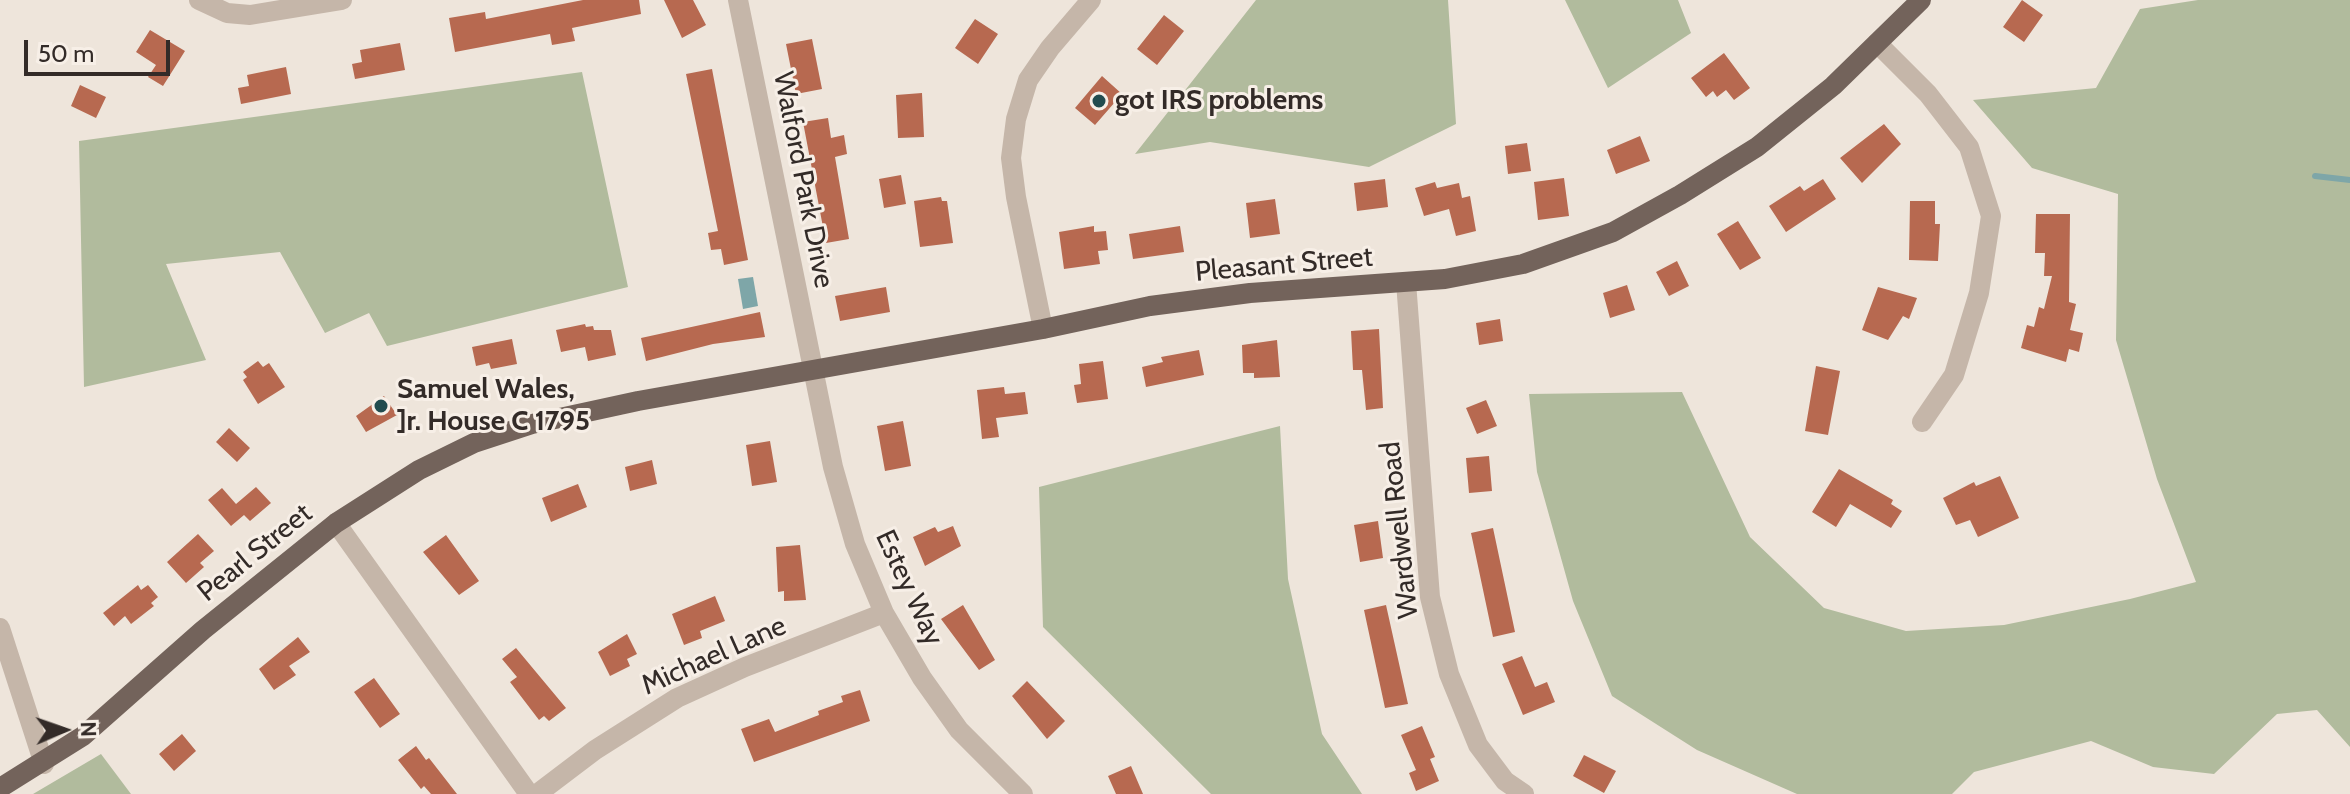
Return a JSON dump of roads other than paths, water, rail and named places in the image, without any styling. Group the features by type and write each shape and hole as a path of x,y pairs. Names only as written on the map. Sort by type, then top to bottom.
{"main road":[{"name":"Pleasant Street","path":"576,415 1043,329 1150,306 1250,293 1406,282 1523,264 1613,232 1757,147 1833,86 1921,0"},
{"name":"Pearl Street","path":"0,788 44,764 83,736 203,630 336,523 419,470 474,443 532,424 576,415"}],"street":[{"path":"199,0 227,13 250,15 342,0"},
{"name":"Walford Park Drive","path":"738,0 813,371"},
{"path":"1043,329 1016,197 1011,158 1016,119 1028,80 1050,48 1091,0"},
{"path":"1877,43 1928,94 1969,147 1991,216 1979,293 1954,375 1922,422"},
{"name":"Wardwell Road","path":"1406,282 1430,597 1449,674 1478,745 1505,781 1524,794"},
{"name":"Estey Way","path":"813,371 833,467 851,529 884,613 922,678 959,730 1023,794"},
{"path":"336,523 529,794"},
{"name":"Michael Lane","path":"537,794 595,750 677,698 745,667 884,613"},
{"path":"0,628 44,764"}],"water":[{"path":"753,277 758,306 743,309 738,279"}],"waterway":[{"path":"2315,176 2350,180"}],"place":[{"name":"got IRS problems","path":"1099,101"},
{"name":"Samuel Wales, ]r. House C 1795","path":"381,406"}]}
